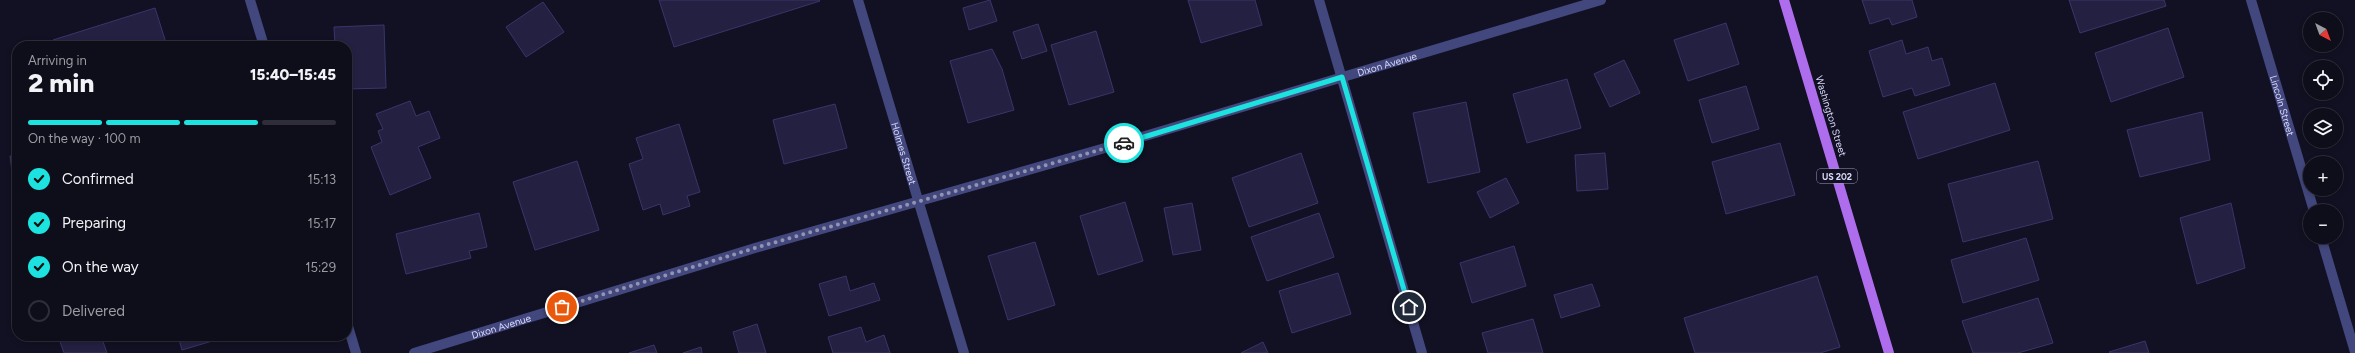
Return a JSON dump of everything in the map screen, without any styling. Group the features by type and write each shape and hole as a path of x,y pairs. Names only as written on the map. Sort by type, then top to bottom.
{"main road":[{"name":"Washington Street","path":"1784,0 1889,353"}],"street":[{"path":"250,0 262,41"},
{"name":"Holmes Street","path":"858,0 964,353"},
{"path":"1319,0 1422,353"},
{"name":"Dixon Avenue","path":"414,353 755,248 1098,150 1601,0"},
{"name":"Lincoln Street","path":"2251,0 2312,204"},
{"path":"2323,244 2355,352"},
{"path":"352,340 356,353"}],"building":[{"path":"659,0 819,0 820,1 674,47"},
{"path":"990,0 997,21 969,30 963,8"},
{"path":"1188,0 1255,0 1262,25 1201,43"},
{"path":"1862,0 1912,0 1917,17 1892,25 1889,18 1870,24"},
{"path":"2069,0 2164,0 2166,6 2080,33"},
{"path":"543,2 564,32 526,57 506,27"},
{"path":"155,8 165,41 53,41"},
{"path":"1726,23 1739,64 1688,81 1674,40"},
{"path":"1038,24 1047,51 1022,59 1013,32"},
{"path":"384,25 386,88 352,89 352,41 335,41 334,27"},
{"path":"2168,28 2184,77 2111,102 2095,53"},
{"path":"1096,31 1114,92 1069,105 1051,45"},
{"path":"1902,40 1906,54 1928,47 1932,61 1942,58 1950,85 1915,96 1912,88 1883,97 1869,51"},
{"path":"992,49 1002,69 1014,110 968,123 950,61"},
{"path":"1624,60 1640,93 1610,107 1594,74"},
{"path":"1567,79 1581,128 1527,143 1513,94"},
{"path":"1995,83 2010,130 1918,159 1903,112"},
{"path":"1746,86 1759,129 1712,143 1699,100"},
{"path":"410,101 416,116 429,111 440,138 418,147 431,178 390,195 371,147 382,142 378,131 383,129 376,114"},
{"path":"1466,102 1480,172 1428,183 1413,113"},
{"path":"835,104 847,148 784,164 773,120"},
{"path":"2202,112 2210,160 2140,177 2127,130"},
{"path":"679,124 700,192 687,196 690,206 663,215 660,204 643,210 629,164 643,159 636,138"},
{"path":"1780,143 1795,195 1726,214 1712,162"},
{"path":"1301,153 1318,203 1249,227 1232,178"},
{"path":"1605,153 1608,189 1577,191 1575,155"},
{"path":"10,156 12,156 12,171"},
{"path":"577,161 599,230 535,250 513,182"},
{"path":"2038,161 2053,219 1963,242 1948,184"},
{"path":"1506,178 1519,203 1490,218 1477,192"},
{"path":"1125,202 1143,261 1098,275 1080,216"},
{"path":"1192,203 1201,250 1173,255 1164,208"},
{"path":"2231,203 2245,268 2197,284 2180,218"},
{"path":"479,213 487,247 469,251 471,258 406,274 396,234"},
{"path":"1319,213 1334,257 1267,281 1251,237"},
{"path":"2026,238 2039,280 1963,303 1951,260"},
{"path":"1035,242 1055,305 1008,320 988,256"},
{"path":"1514,246 1526,286 1472,303 1460,263"},
{"path":"1338,273 1351,314 1292,333 1279,291"},
{"path":"846,276 850,291 874,283 880,300 829,316 819,284"},
{"path":"1817,276 1840,347 1820,353 1695,353 1684,318"},
{"path":"1592,284 1600,306 1561,318 1554,295"},
{"path":"2038,298 2053,343 2018,353 1973,353 1962,321"},
{"path":"1533,319 1543,353 1488,353 1482,333"},
{"path":"757,324 766,353 739,353 733,332"},
{"path":"861,327 866,342 884,335 890,353 833,353 828,337"},
{"path":"60,341 103,341 107,353 64,353"},
{"path":"179,341 212,341 182,350"},
{"path":"2145,341 2149,353 2109,352"},
{"path":"1263,342 1268,353 1241,353"},
{"path":"654,345 657,353 629,353"},
{"path":"701,347 702,353 683,353"}],"way so far":[{"path":"562,307 755,248 1124,143"}],"route":[{"path":"1124,143 1342,77 1409,307"}]}
